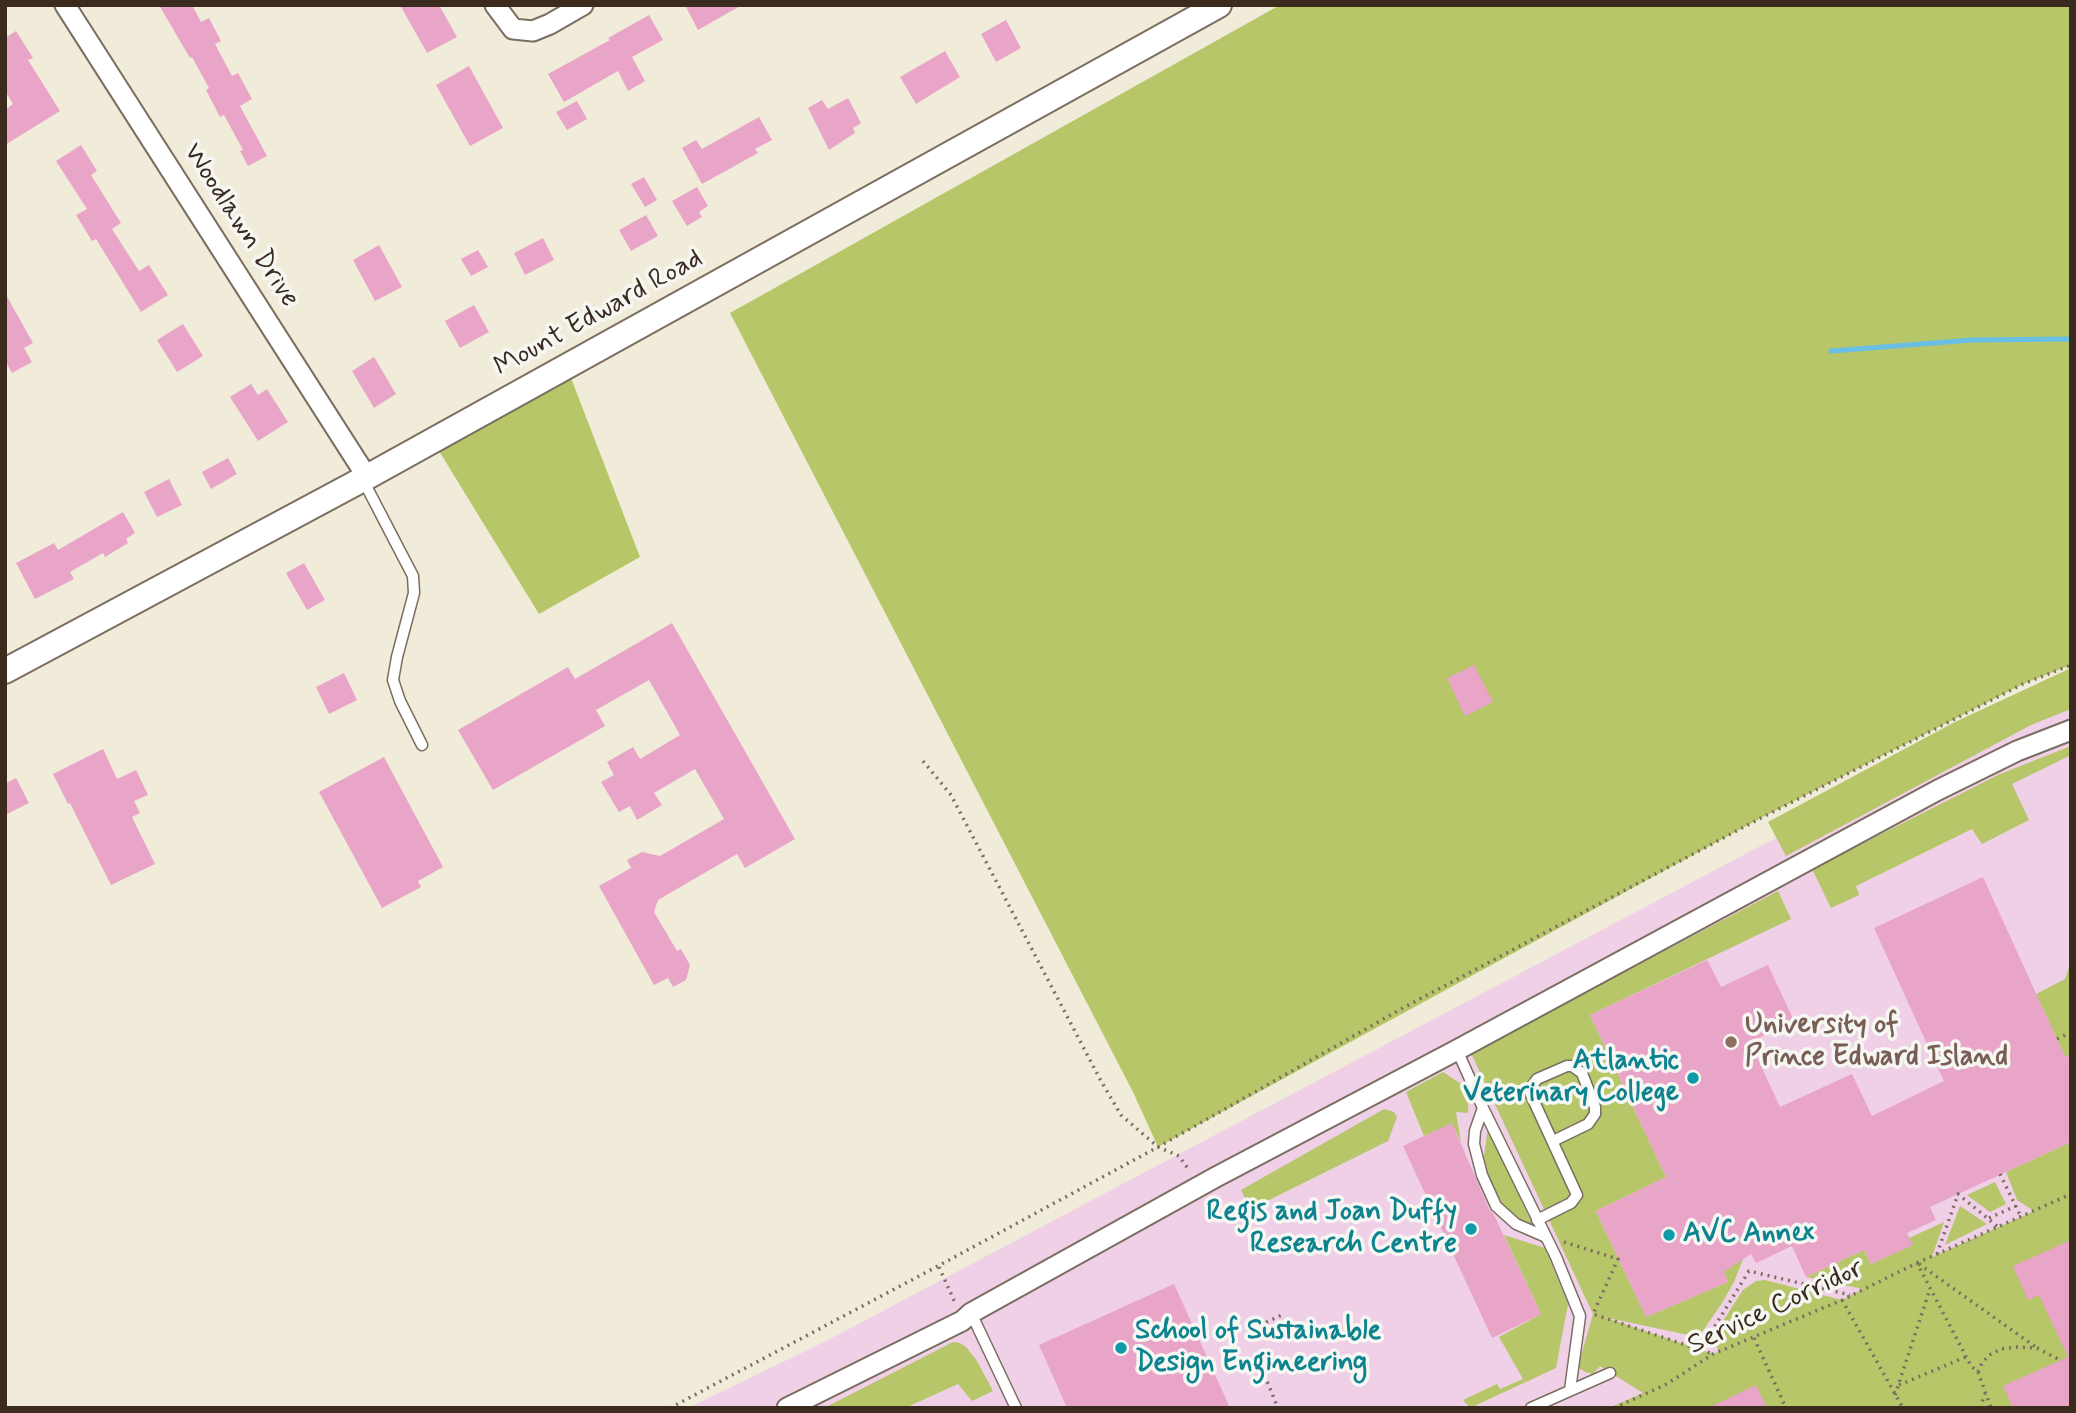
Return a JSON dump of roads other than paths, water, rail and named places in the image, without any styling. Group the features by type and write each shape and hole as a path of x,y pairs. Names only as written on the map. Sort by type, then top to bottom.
{"street":[{"name":"Woodlawn Drive","path":"65,5 365,478"},
{"path":"495,5 513,29 533,31 583,5"},
{"name":"Mount Edward Road","path":"5,671 365,478 1219,5"},
{"path":"787,1408 962,1321 965,1311 1938,790 2017,751 2071,730"}],"lane":[{"path":"365,478 413,576 412,603 393,680 400,701 422,745"},
{"path":"1457,1049 1546,1237 1580,1316 1570,1390"},
{"path":"1537,1220 1571,1203 1577,1195 1531,1096 1530,1089 1536,1079 1572,1066 1582,1073 1595,1107 1595,1114 1588,1124 1553,1141"},
{"path":"1483,1108 1475,1131 1474,1144 1482,1175 1496,1206 1516,1224 1546,1237"},
{"path":"965,1311 1016,1408"},
{"path":"1531,1408 1610,1373"}],"waterway":[{"path":"1831,351 1972,340 2071,339"}],"place":[{"name":"University of Prince Edward Island","path":"1731,1042"},
{"name":"Atlantic Veterinary College","path":"1693,1078"},
{"name":"Regis and Joan Duffy Research Centre","path":"1471,1229"},
{"name":"AVC Annex","path":"1669,1235"},
{"name":"School of Sustainable Design Engineering","path":"1121,1348"}]}
